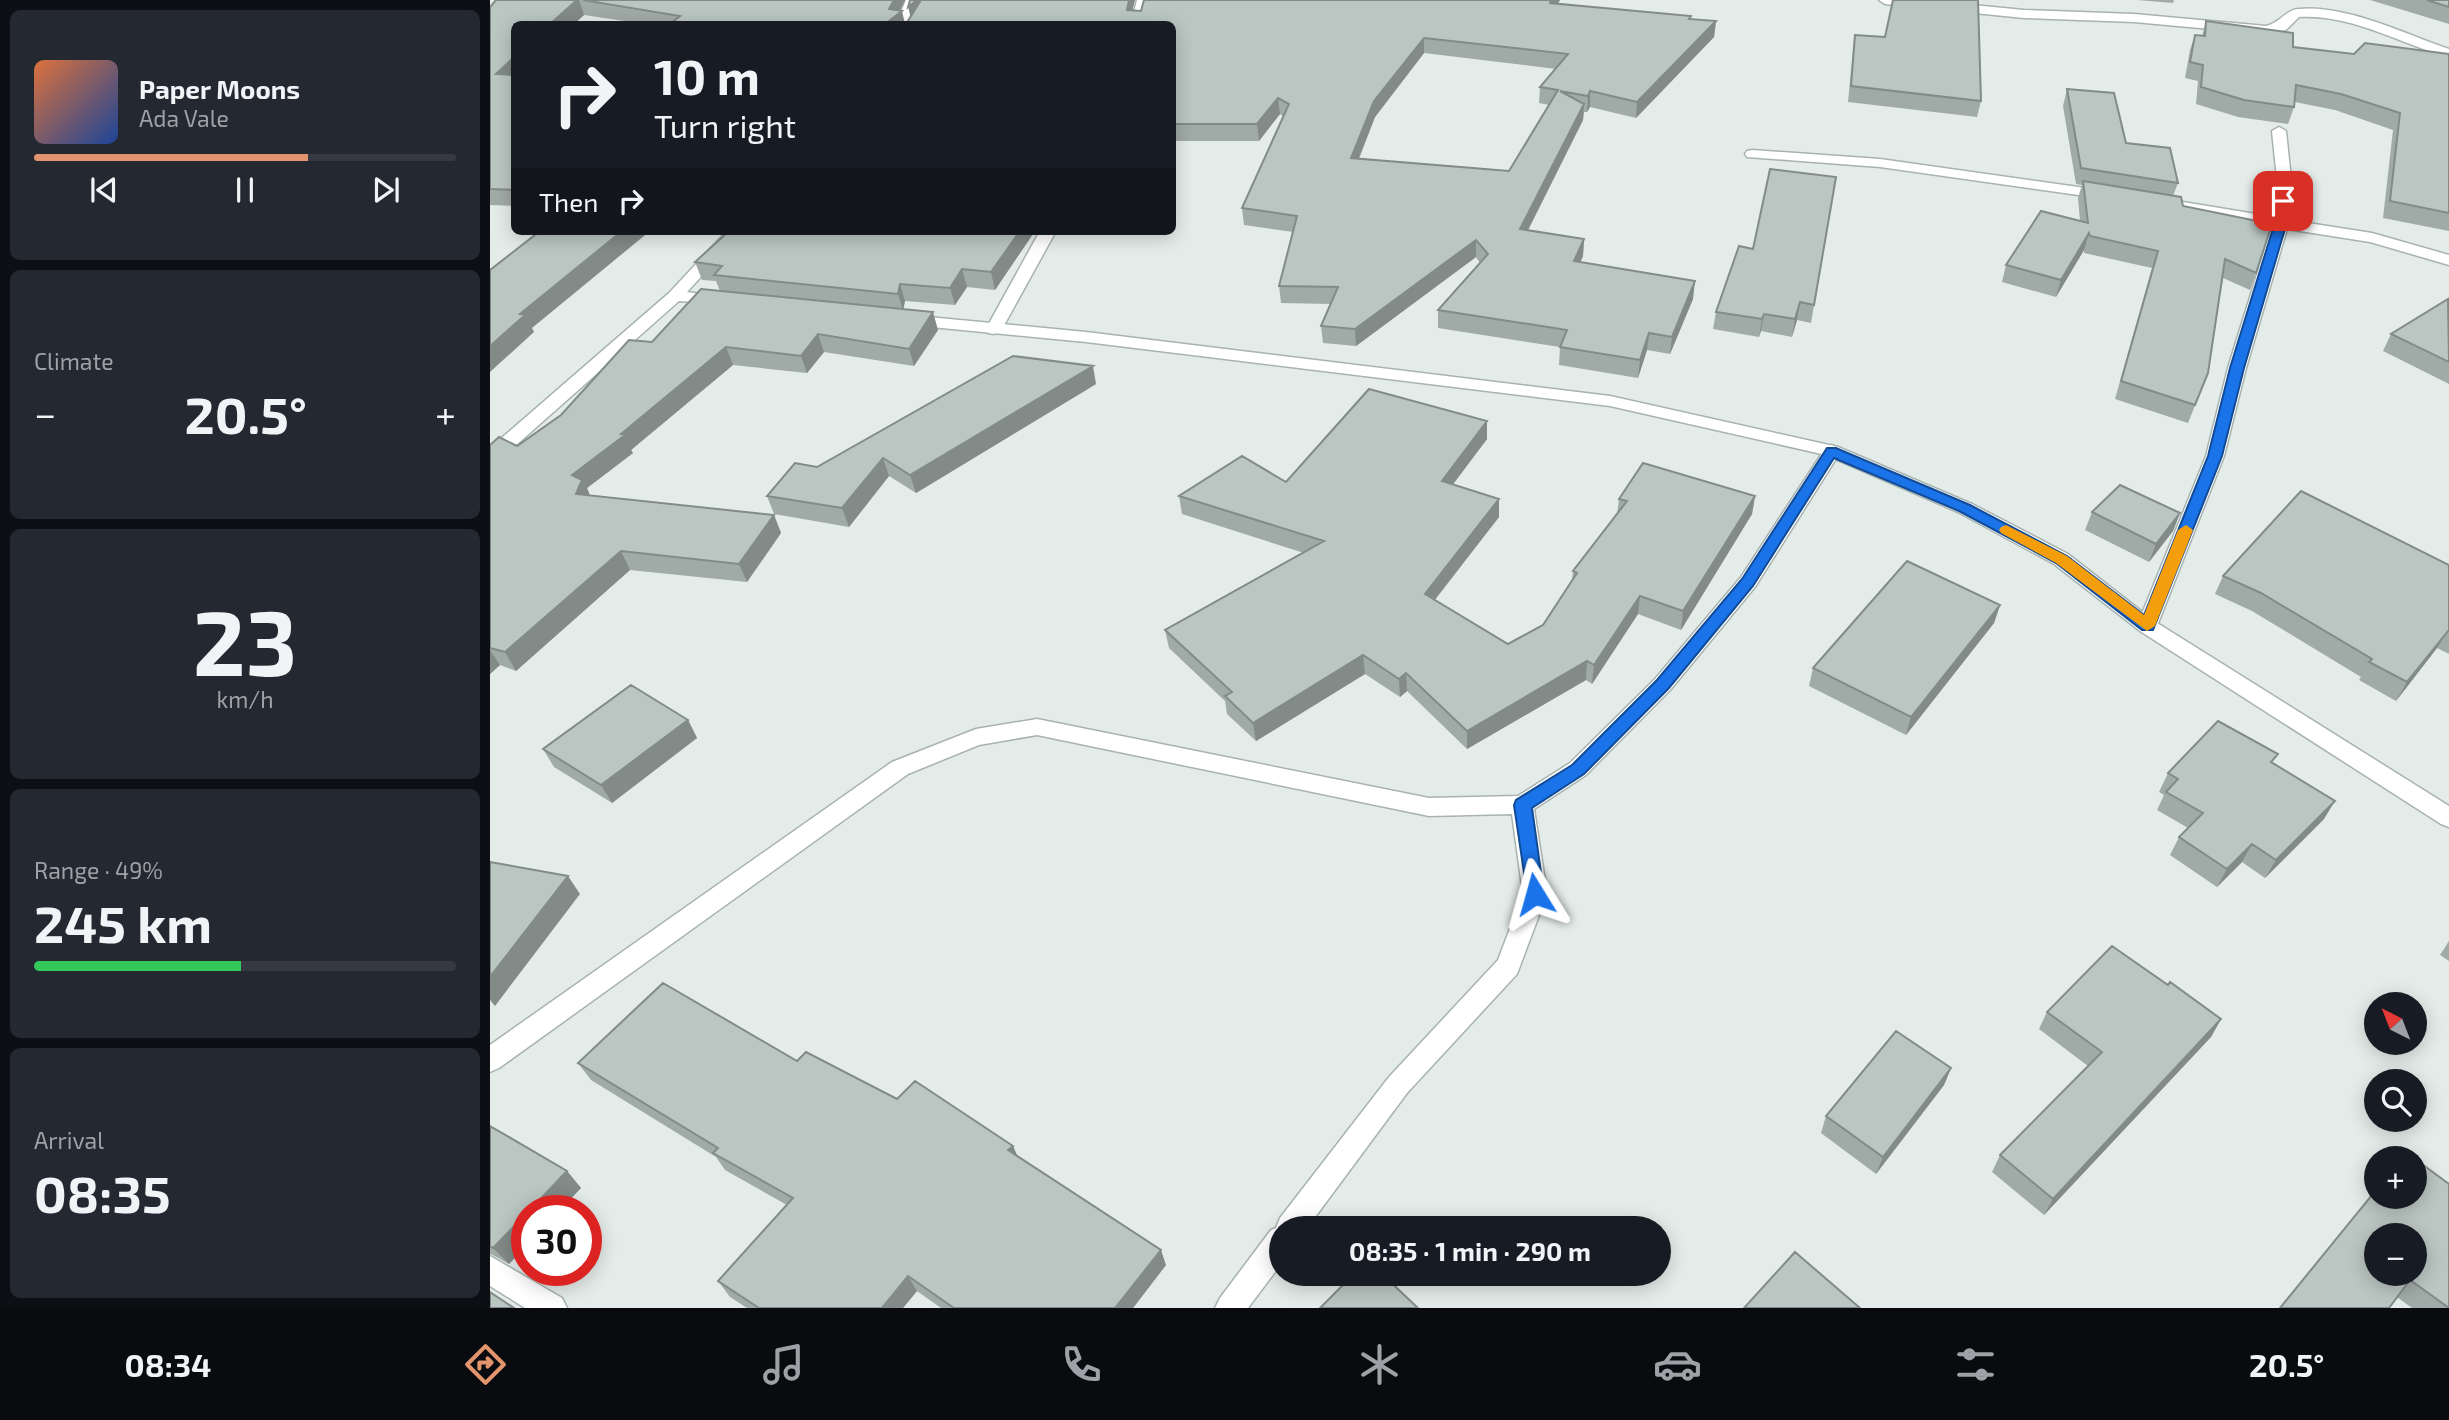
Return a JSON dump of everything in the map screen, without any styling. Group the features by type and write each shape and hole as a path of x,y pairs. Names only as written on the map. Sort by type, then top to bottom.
{"street":[{"path":"903,21 912,0"},
{"path":"1138,21 1143,0"},
{"path":"1885,0 2266,30 2281,27 2296,13 2316,12 2344,18 2449,53"},
{"path":"2147,626 2215,456 2237,368 2281,222 2284,179 2279,131"},
{"path":"1752,154 1880,163 2117,197"},
{"path":"2158,203 2372,238 2449,260"},
{"path":"490,458 675,296 731,235"},
{"path":"994,328 1046,235"},
{"path":"675,296 744,303"},
{"path":"883,317 1086,337 1610,401 1832,451 1965,508 2061,559 2147,626 2449,818"},
{"path":"490,1060 900,768 976,737 1037,726 1429,807 1522,805 1578,769 1663,684 1748,582 1832,451"},
{"path":"1299,1216 1398,1085 1508,966 1535,894 1522,805"},
{"path":"1230,1308 1269,1256"},
{"path":"490,1270 552,1308"}],"building":[{"path":"496,0 577,0 553,21 511,21 511,60 496,74 511,75 511,190 490,189 490,7"},
{"path":"583,0 894,0 889,9 902,11 889,21 674,21 680,16"},
{"path":"921,0 1129,0 1127,10 1141,11 1144,0 1551,0 1550,3 1691,16 1689,19 1716,21 1637,102 1590,91 1588,96 1560,91 1584,104 1520,229 1584,239 1574,261 1695,281 1672,337 1649,333 1640,360 1560,347 1567,330 1438,310 1488,254 1476,240 1355,329 1321,326 1338,287 1279,286 1297,216 1242,208 1289,104 1278,98 1257,124 1176,124 1176,21 908,21","holes":["1424,38 1568,54 1540,87 1558,90 1509,171 1351,158 1374,101"]},
{"path":"1893,0 1978,0 1981,101 1851,86 1855,35 1885,37"},
{"path":"2427,0 2449,0 2449,7"},
{"path":"2206,21 2293,33 2293,47 2354,54 2365,43 2449,54 2449,213 2390,201 2400,113 2341,94 2296,85 2294,107 2244,100 2201,87 2203,65 2190,62 2195,35 2205,36"},
{"path":"2067,89 2114,93 2126,143 2170,148 2178,183 2081,168"},
{"path":"1770,169 1836,177 1814,305 1800,302 1795,319 1764,314 1762,319 1716,312 1739,246 1753,249"},
{"path":"2083,181 2181,197 2183,206 2272,224 2256,273 2225,259 2208,373 2195,405 2121,381 2158,251 2090,236 2089,233 2061,280 2006,265 2041,211 2088,223"},
{"path":"535,235 617,235 520,314 525,315 490,346 490,270"},
{"path":"725,235 1017,235 991,272 962,269 950,288 900,284 898,294 714,275 722,266 695,262"},
{"path":"701,289 933,312 909,349 818,334 801,356 726,347 621,434 625,435 572,475 582,480 576,494 774,515 739,564 621,551 505,652 490,648 490,445 499,437 517,446 561,415 629,340 652,342"},
{"path":"2448,299 2449,362 2391,334"},
{"path":"1013,356 1093,366 910,475 883,458 842,508 767,496 795,463 817,467"},
{"path":"1369,389 1487,421 1442,481 1499,499 1425,594 1508,644 1543,625 1577,573 1573,571 1627,501 1619,499 1643,463 1755,496 1683,611 1640,596 1594,665 1587,661 1467,731 1406,673 1399,679 1363,655 1253,723 1225,696 1232,692 1165,630 1324,541 1179,496 1242,456 1286,482"},
{"path":"2120,485 2180,513 2156,544 2092,512"},
{"path":"2301,491 2449,565 2449,630 2407,682 2369,662 2372,659 2261,593 2223,576"},
{"path":"1907,561 2000,605 1911,717 1813,668"},
{"path":"631,685 688,720 601,785 543,749"},
{"path":"2218,721 2278,754 2271,762 2335,801 2276,860 2252,844 2227,869 2179,837 2203,813 2166,792 2178,779 2168,773"},
{"path":"490,862 568,876 490,977"},
{"path":"2112,946 2168,985 2170,982 2221,1019 2053,1199 2000,1155 2102,1052 2047,1012"},
{"path":"663,983 797,1061 806,1052 897,1099 915,1081 1013,1146 1008,1150 1161,1250 1115,1308 954,1308 908,1276 882,1308 759,1308 718,1281 793,1198 713,1153 718,1148 578,1063"},
{"path":"1896,1031 1951,1068 1883,1157 1826,1116"},
{"path":"490,1126 567,1171 544,1195 511,1195 511,1229 493,1248 490,1246"},
{"path":"2427,1168 2449,1184 2449,1308 2418,1286 2427,1286 2427,1223 2364,1223 2364,1286 2406,1286 2389,1308 2280,1308 2364,1205 2364,1209 2427,1209"},
{"path":"1795,1252 1860,1308 1744,1308"},
{"path":"1342,1286 1395,1286 1418,1308 1320,1308"},
{"path":"490,1292 514,1308 490,1308"}],"slow traffic":[{"path":"2006,530 2061,559 2147,626 2186,530"}],"route":[{"path":"1535,894 1522,805 1578,769 1663,684 1748,582 1832,451 1965,508 2061,559 2147,626 2215,456 2237,368 2281,222 2283,201"}]}
